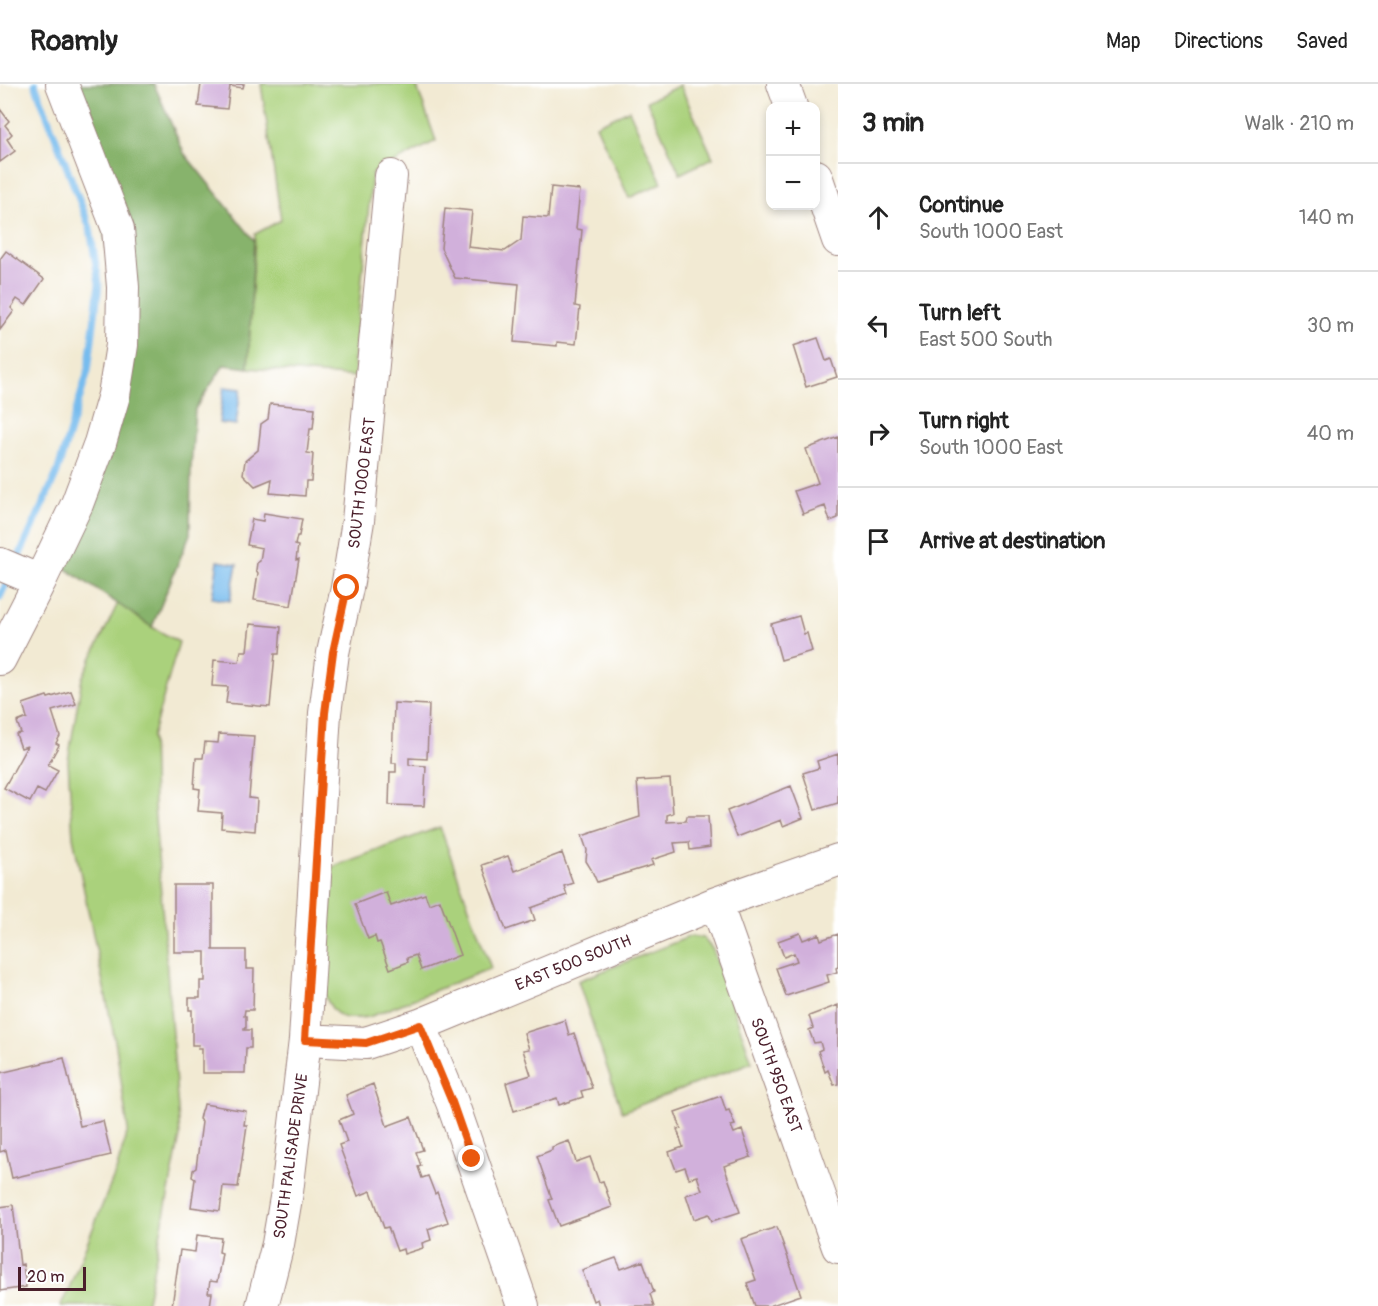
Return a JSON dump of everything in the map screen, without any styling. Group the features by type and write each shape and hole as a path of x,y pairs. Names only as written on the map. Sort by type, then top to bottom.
{"street":[{"path":"0,659 77,504 100,443 114,395 122,345 123,287 118,229 62,84"},
{"path":"783,84 790,102"},
{"name":"SOUTH 1000 EAST","path":"305,1040 325,713 333,652 358,521 391,176"},
{"path":"820,188 838,240"},
{"path":"0,564 40,581"},
{"name":"EAST 500 SOUTH","path":"305,1040 366,1043 420,1025 716,903 838,860"},
{"name":"SOUTH 950 EAST","path":"716,903 838,1246"},
{"path":"420,1025 452,1102 523,1306"},
{"name":"SOUTH PALISADE DRIVE","path":"262,1306 278,1244 287,1192 305,1040"}],"green space":[{"path":"71,84 154,84 184,153 254,240 248,368 224,365 195,409 190,534 152,627 59,564 133,368"},
{"path":"261,84 416,84 436,141 372,174 354,360 356,377 248,368 255,234 281,220"},
{"path":"680,85 713,158 680,174 647,101"},
{"path":"629,110 662,183 629,198 596,125"},
{"path":"118,603 152,627 179,642 152,737 154,805 180,1136 146,1306 60,1306 116,1171 128,1130 116,1046 73,837 68,761 82,678"},
{"path":"440,827 491,968 369,1017 342,1017 333,1010 325,996 332,867"},
{"path":"691,936 703,938 713,950 752,1062 622,1112 578,981"}],"water":[{"path":"224,387 241,389 236,425 219,423"},
{"path":"218,561 237,564 230,601 212,598"}],"building":[{"path":"201,84 244,84 243,88 230,86 227,109 198,106"},
{"path":"0,109 9,121 5,125 12,134 7,139 15,151 0,162"},
{"path":"551,187 580,190 576,229 582,230 575,306 580,307 576,344 557,342 557,346 514,342 519,284 455,278 441,248 445,208 472,211 468,247 505,251 521,240 523,216 548,218"},
{"path":"6,251 44,279 26,305 17,299 11,308 14,311 0,330 0,259"},
{"path":"818,338 826,361 831,359 837,377 806,387 793,346"},
{"path":"270,404 315,408 307,453 313,454 311,481 306,481 305,496 270,493 272,479 255,486 243,474 245,461 258,450 261,424 268,419"},
{"path":"838,437 838,518 830,521 825,506 803,514 794,491 818,483 806,449"},
{"path":"264,513 302,519 295,545 298,546 296,560 299,559 291,606 254,600 258,573 257,563 260,561 262,548 247,545 252,519 263,521"},
{"path":"799,616 812,651 781,660 771,624"},
{"path":"250,624 281,627 279,654 275,654 270,707 226,703 228,687 212,686 214,660 239,662 241,651 247,651"},
{"path":"71,691 76,704 52,711 60,736 56,743 59,745 48,765 58,770 45,793 37,789 30,802 4,788 27,746 21,748 16,734 21,733 17,722 27,718 23,704"},
{"path":"394,703 429,705 427,759 409,758 409,765 426,766 424,806 389,805 390,772 396,772 396,763 392,763"},
{"path":"219,734 254,736 249,798 257,799 255,831 221,828 222,813 198,811 200,789 194,788 196,758 203,758 205,742 218,743"},
{"path":"838,754 838,803 815,810 803,773 819,768 817,761"},
{"path":"670,779 673,813 667,815 667,822 686,821 687,816 708,816 710,847 690,850 689,842 674,843 676,852 651,860 653,865 597,882 586,861 587,850 582,836 640,817 637,781"},
{"path":"791,786 803,818 783,826 781,820 737,837 727,811"},
{"path":"562,853 573,883 564,886 567,895 531,908 535,920 506,930 482,865 508,856 514,871"},
{"path":"174,885 213,885 213,950 246,950 246,969 254,969 253,1010 245,1010 244,1016 246,1016 246,1028 244,1030 251,1030 251,1048 246,1048 245,1073 202,1073 202,1048 198,1048 199,1045 192,1045 192,1010 189,1010 189,998 200,998 200,981 205,981 205,952 174,952"},
{"path":"386,892 391,906 425,894 429,904 440,900 460,955 421,970 416,955 407,958 408,962 390,969 380,942 377,943 375,936 368,939 355,904"},
{"path":"800,933 803,940 819,934 821,940 838,934 837,972 827,975 829,982 786,996 776,968 797,961 794,953 784,957 778,941"},
{"path":"838,1005 838,1084 834,1085 828,1070 825,1072 818,1051 822,1049 820,1042 814,1043 809,1030 813,1028 809,1016"},
{"path":"565,1020 569,1035 574,1033 592,1088 581,1091 583,1097 559,1105 557,1098 514,1111 506,1083 531,1075 523,1050 529,1049 524,1033"},
{"path":"64,1058 80,1126 103,1121 111,1155 12,1178 6,1150 0,1152 0,1073"},
{"path":"373,1084 387,1126 411,1117 423,1150 416,1152 421,1166 418,1167 422,1178 428,1176 435,1194 437,1192 448,1222 428,1229 431,1240 422,1243 423,1248 404,1254 403,1249 397,1251 388,1227 384,1228 371,1191 358,1196 339,1145 347,1142 339,1120 353,1114 346,1095"},
{"path":"721,1096 726,1111 729,1110 735,1125 731,1126 734,1133 742,1130 751,1157 724,1166 740,1212 712,1221 709,1214 694,1219 686,1195 702,1190 697,1176 689,1178 685,1167 676,1170 669,1152 683,1147 677,1129 681,1128 675,1112"},
{"path":"204,1104 246,1111 244,1125 247,1125 238,1187 223,1186 220,1211 191,1207 195,1179 192,1177 193,1170 196,1168 202,1122 199,1119"},
{"path":"569,1141 576,1162 590,1157 599,1182 603,1181 612,1207 559,1226 537,1156"},
{"path":"13,1205 20,1265 23,1264 26,1287 0,1291 0,1207"},
{"path":"777,1227 801,1295 769,1306 755,1306 747,1283 756,1280 741,1239"},
{"path":"197,1235 221,1238 219,1252 222,1253 217,1282 210,1281 208,1293 212,1293 210,1306 172,1306 180,1250 195,1252"},
{"path":"616,1258 621,1269 643,1261 654,1292 650,1294 654,1306 599,1306 597,1299 593,1301 582,1270"}],"waterway":[{"path":"16,563 57,473 88,371 99,284 90,228 35,84"},
{"path":"0,597 10,575"}],"route":[{"path":"347,588 333,652 325,713 305,1040 366,1043 420,1025 452,1102 472,1159"}]}
